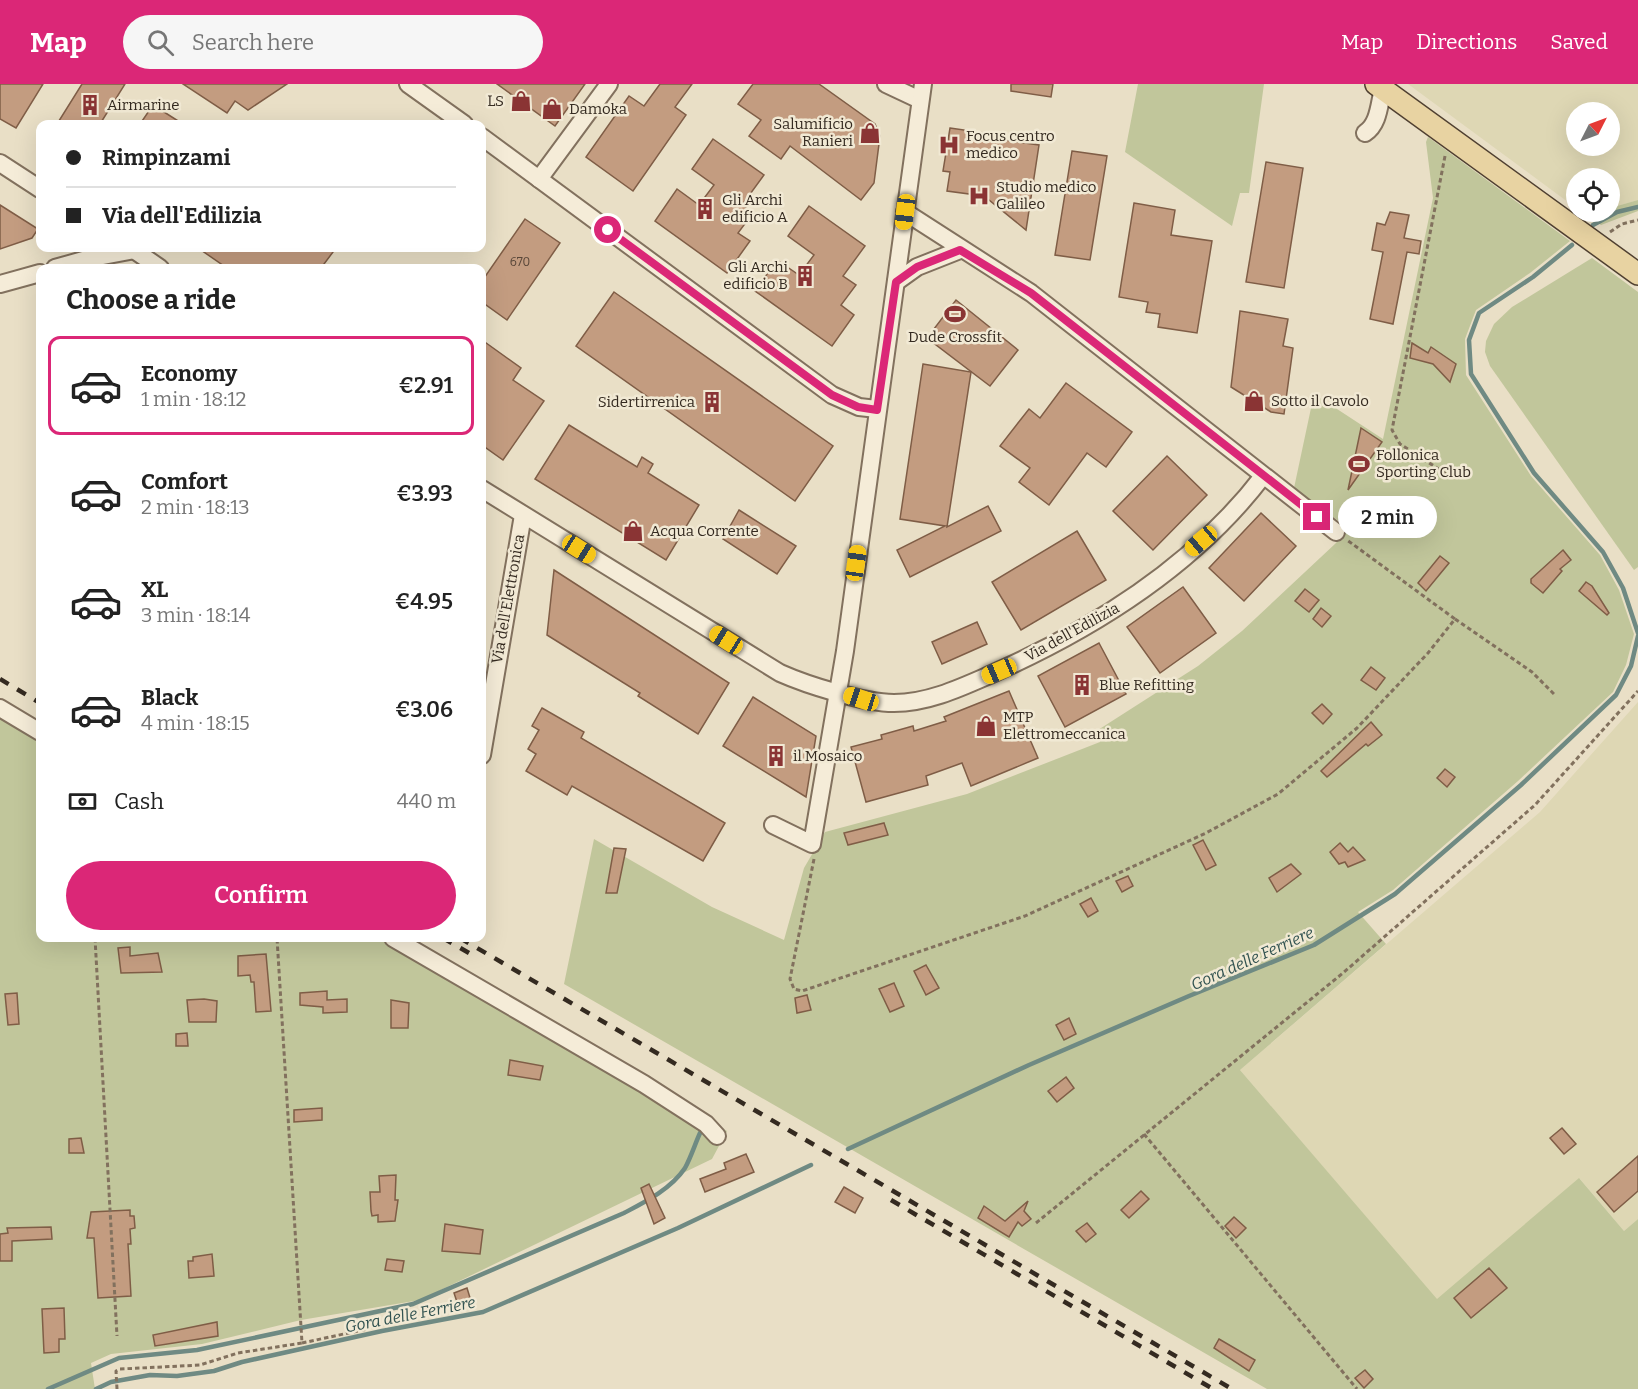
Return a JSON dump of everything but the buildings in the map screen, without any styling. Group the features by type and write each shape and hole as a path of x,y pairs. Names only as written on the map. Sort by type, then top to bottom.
{"main road":[{"path":"1379,86 1638,274"}],"street":[{"path":"408,84 458,120"},
{"path":"539,179 609,84"},
{"path":"773,825 812,844 839,691 921,92 886,84"},
{"path":"1365,133 1371,129 1375,120 1379,86"},
{"path":"486,140 832,395 852,405 877,410"},
{"path":"0,163 36,186"},
{"path":"905,212 960,250 1031,293 1263,476 1279,484 1336,532"},
{"path":"896,282 917,267 960,250"},
{"path":"69,264 119,252"},
{"path":"137,252 154,264"},
{"path":"4,283 36,274"},
{"name":"Via dell'Edilizia","path":"486,492 780,673 817,687 839,691 861,699 886,702 928,698 964,686 1034,655 1096,622 1145,588 1230,514 1263,476"},
{"name":"Via dell'Elettronica","path":"486,732 523,515"},
{"path":"0,708 36,730"},
{"path":"400,942 644,1084 706,1124 717,1136"}],"path":[{"path":"1454,141 1444,158 1441,171 1438,199 1392,430 1400,444 1454,479"},
{"path":"1596,244 1622,224 1638,220"},
{"path":"1336,532 1532,672 1556,696"},
{"path":"812,844 814,859 790,979 794,989 802,990 1025,916 1206,833 1278,794 1357,728 1428,653 1455,619"},
{"path":"1036,1223 1343,973 1535,804 1638,691"},
{"path":"95,942 117,1335"},
{"path":"277,942 302,1342"},
{"path":"1144,1134 1357,1389"},
{"path":"117,1388 116,1371 200,1365 238,1353 367,1329"}],"shaded area":[{"path":"1408,84 1638,84 1638,200 1620,205 1620,168 1566,168 1566,201"},
{"path":"1638,702 1638,1219 1624,1231 1580,1179 1437,1300 1240,1070 1540,812"}],"green space":[{"path":"1138,84 1264,84 1249,193 1240,193 1232,226 1125,152"},
{"path":"1428,137 1570,241 1530,273 1476,310 1465,339 1466,375 1531,476 1600,555 1619,590 1634,634 1626,665 1613,692 1518,781 1393,890 1358,912 1386,944 1240,1070 1437,1299 1579,1178 1624,1231 1638,1219 1638,1389 1267,1389 564,984 594,839 712,907 784,940 804,868 825,832 967,794 1100,742 1098,730 1198,666 1242,631 1336,543 1348,528 1294,488 1314,394 1383,439 1433,198 1426,142"},
{"path":"1638,200 1638,211 1620,218 1620,205"},
{"path":"1592,258 1638,292 1638,567 1634,570 1490,366 1485,352 1486,341 1494,324 1512,307"},
{"path":"0,714 36,736 36,942 392,942 727,1131 712,1159 420,1300 301,1320 202,1344 111,1354 91,1363 95,1389 0,1389"}],"waterway":[{"name":"Gora delle Ferriere","path":"1593,225 1617,212 1638,207"},
{"name":"Gora delle Ferriere","path":"1572,245 1533,277 1479,313 1469,340 1471,374 1534,473 1603,552 1623,588 1638,633"},
{"name":"Gora delle Ferriere","path":"848,1149 1029,1065 1314,945 1395,894 1521,785 1616,695 1631,666 1638,636"},
{"path":"48,1389 119,1358 197,1350 413,1304 624,1213 649,1199 679,1176 687,1164 700,1133"},
{"name":"Gora delle Ferriere","path":"96,1389 111,1382 150,1375 177,1376 214,1371 242,1362 382,1331 483,1312 678,1228 811,1165"}],"railway":[{"path":"0,679 36,701"},
{"path":"450,942 469,953"},
{"path":"467,942 1232,1389"},
{"path":"891,1200 1213,1389"}],"place":[{"name":"LS","path":"521,101"},
{"name":"Airmarine","path":"90,105"},
{"name":"Damoka","path":"552,109"},
{"name":"Salumificio Ranieri","path":"870,133"},
{"name":"Focus centro medico","path":"949,145"},
{"name":"Studio medico Galileo","path":"979,196"},
{"name":"Gli Archi edificio A","path":"705,209"},
{"name":"Gli Archi edificio B","path":"805,276"},
{"name":"Dude Crossfit","path":"955,314"},
{"name":"Sotto il Cavolo","path":"1254,401"},
{"name":"Sidertirrenica","path":"712,402"},
{"name":"Follonica Sporting Club","path":"1359,464"},
{"name":"Acqua Corrente","path":"633,531"},
{"name":"Blue Refitting","path":"1082,685"},
{"name":"MTP Elettromeccanica","path":"986,726"},
{"name":"il Mosaico","path":"776,756"}],"route":[{"path":"608,230 832,395 846,403 877,410 896,282 917,267 960,250 1019,284 1317,517"}]}
